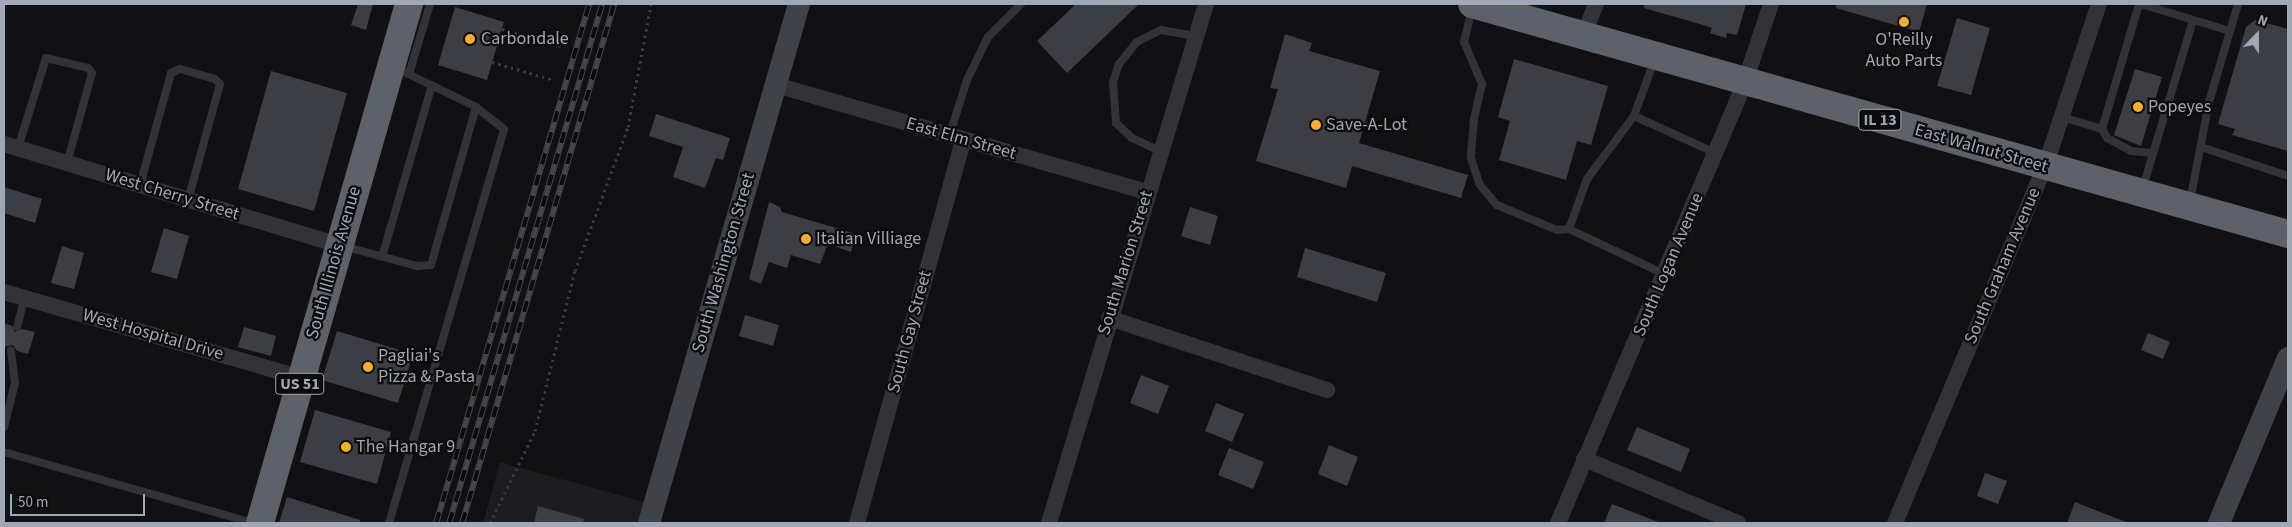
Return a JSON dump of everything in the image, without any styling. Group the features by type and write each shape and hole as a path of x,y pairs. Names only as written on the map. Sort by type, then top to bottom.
{"highway":[{"name":"South Illinois Avenue","path":"260,523 340,245 400,70 409,4"},
{"name":"East Walnut Street","path":"1473,4 2045,167 2288,234"}],"street":[{"name":"South Washington Street","path":"649,523 799,4"},
{"name":"South Marion Street","path":"1049,523 1147,192 1206,4"},
{"path":"1584,35 1596,4"},
{"name":"South Logan Avenue","path":"1558,523 1716,153 1745,82 1771,4"},
{"name":"South Graham Avenue","path":"1895,523 2045,167 2099,4"},
{"name":"East Elm Street","path":"776,85 1147,192"},
{"name":"South Gay Street","path":"856,523 956,138"},
{"name":"West Cherry Street","path":"11,146 340,245"},
{"name":"West Hospital Drive","path":"4,292 301,378"},
{"path":"1109,318 1327,390"},
{"path":"2218,523 2285,371"},
{"path":"1584,459 1733,522"}],"lane":[{"path":"389,523 504,129 476,107 400,70 430,4"},
{"path":"956,138 967,80 988,37 1021,4"},
{"path":"1473,4 1464,42 1482,84 1474,120 1471,158 1480,185 1497,206 1557,230 1569,230 1665,275"},
{"path":"2102,129 2140,4 2230,31"},
{"path":"2189,207 2210,102 2238,4"},
{"path":"2141,194 2193,20"},
{"path":"1160,151 1132,138 1116,123 1113,82 1119,64 1138,42 1161,30 1196,36"},
{"path":"1569,230 1587,179 1634,116 1655,56"},
{"path":"11,146 46,58 88,68 92,73 67,163"},
{"path":"140,185 171,72 180,69 220,84 188,200"},
{"path":"382,257 432,85"},
{"path":"340,245 417,266 431,265 476,107"},
{"path":"1634,116 1716,153"},
{"path":"2062,117 2102,129 2107,138 2131,151 2153,154"},
{"path":"2202,147 2288,176"},
{"path":"17,327 25,298"},
{"path":"4,427 15,383 11,350"},
{"path":"4,452 255,523"}],"path":[{"path":"490,523 535,431 575,271 628,127 651,4"},
{"path":"502,29 564,47"},
{"path":"492,62 554,80"}],"shaded area":[{"path":"500,462 644,502 638,523 483,523"}],"building":[{"path":"358,4 373,4 366,30 351,25"},
{"path":"1076,4 1139,4 1067,73 1037,41"},
{"path":"1644,4 1746,4 1737,35 1727,33 1726,38 1710,33 1712,28 1644,8"},
{"name":"O'Reilly Auto Parts","path":"1836,4 1927,4 1919,32 1836,8"},
{"path":"455,7 504,22 487,80 438,65"},
{"path":"1957,18 1990,28 1971,95 1937,86"},
{"path":"2255,20 2288,29 2288,151 2232,135 2235,129 2218,124 2246,27"},
{"name":"Save-A-Lot","path":"1285,34 1312,43 1309,51 1380,71 1359,143 1468,175 1461,198 1352,166 1346,188 1256,161 1278,89 1270,88"},
{"path":"1514,59 1608,86 1591,145 1577,141 1566,180 1499,160 1510,121 1498,117"},
{"name":"Popeyes","path":"2135,69 2162,77 2141,146 2114,135"},
{"path":"271,71 347,93 314,211 238,189"},
{"path":"656,114 730,138 723,160 716,158 705,188 673,177 683,147 649,136"},
{"path":"4,187 42,199 35,223 4,213"},
{"name":"Italian Villiage","path":"769,202 780,207 782,212 856,234 851,252 828,244 820,264 791,255 787,268 769,262 761,284 749,279"},
{"path":"1190,207 1218,216 1210,245 1181,236"},
{"path":"164,228 189,236 177,279 151,272"},
{"path":"62,246 84,253 74,289 51,283"},
{"path":"1305,248 1386,273 1377,302 1297,277"},
{"path":"745,315 779,325 773,346 739,336"},
{"path":"4,323 12,326 15,332 22,329 35,332 28,354 17,351 13,345 4,347"},
{"path":"244,327 276,336 271,356 238,347"},
{"name":"Pagliai's Pizza & Pasta","path":"337,331 413,354 398,403 322,380"},
{"path":"2148,333 2170,342 2163,359 2141,350"},
{"path":"1141,375 1169,386 1158,414 1130,403"},
{"path":"1216,403 1244,414 1232,442 1205,431"},
{"name":"The Hangar 9","path":"315,410 391,432 377,484 300,462"},
{"path":"1637,427 1690,449 1681,472 1627,450"},
{"path":"1329,445 1358,457 1347,486 1318,474"},
{"path":"1229,448 1264,462 1253,489 1218,475"},
{"path":"1985,473 2007,481 1998,504 1977,496"},
{"path":"287,497 360,520 360,523 279,523"},
{"path":"2075,502 2126,522 2126,523 2067,523"},
{"path":"1612,504 1658,522 1658,523 1604,523"},
{"path":"538,506 584,519 583,523 534,523"}],"railway":[{"path":"436,523 589,4"},
{"path":"449,523 602,4"},
{"path":"462,523 614,4"}],"place":[{"name":"O'Reilly Auto Parts","path":"1904,22"},
{"name":"Carbondale","path":"470,39"},
{"name":"Popeyes","path":"2138,107"},
{"name":"Save-A-Lot","path":"1316,125"},
{"name":"Italian Villiage","path":"806,239"},
{"name":"Pagliai's Pizza & Pasta","path":"368,367"},
{"name":"The Hangar 9","path":"346,447"}]}
